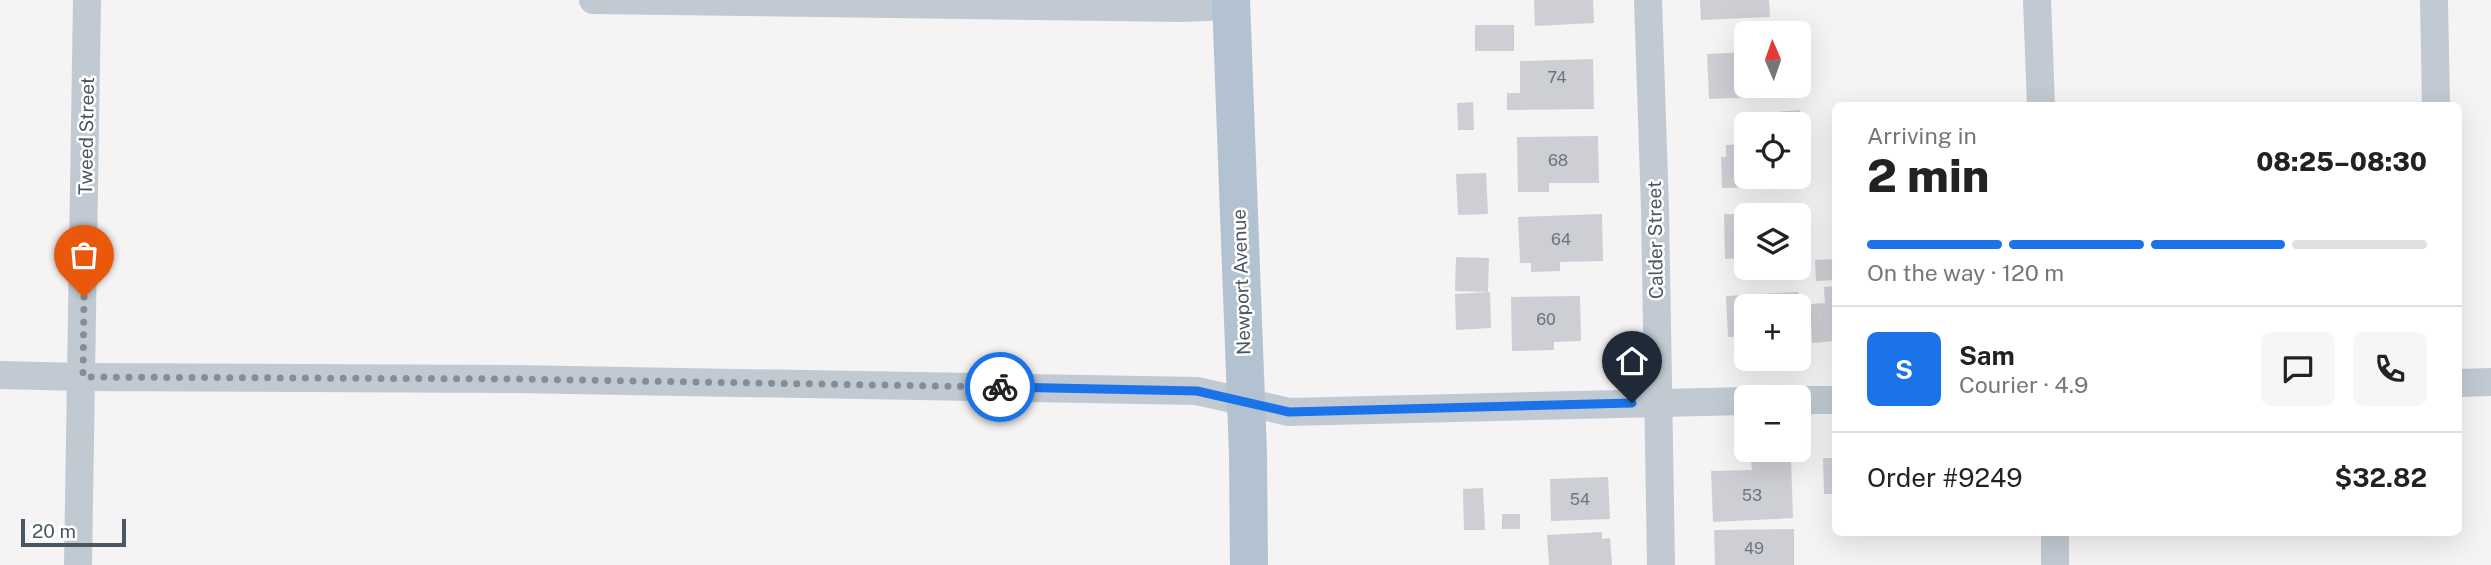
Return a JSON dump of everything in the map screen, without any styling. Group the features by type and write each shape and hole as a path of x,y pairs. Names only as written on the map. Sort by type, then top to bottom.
{"main road":[{"name":"Newport Avenue","path":"1231,3 1249,565"}],"street":[{"name":"Tweed Street","path":"78,565 87,0"},
{"path":"593,0 1182,8 1231,3"},
{"name":"Calder Street","path":"1648,0 1661,565"},
{"path":"2037,0 2041,102"},
{"path":"2434,0 2436,102"},
{"path":"0,375 501,379 1184,390 1289,412 1734,401"},
{"path":"2462,383 2491,382"},
{"path":"1811,400 1832,400"},
{"path":"2055,536 2055,565"}],"building":[{"path":"1534,0 1593,0 1594,23 1535,26"},
{"path":"1700,0 1769,0 1770,17 1701,20"},
{"path":"1475,25 1514,25 1514,51 1475,51"},
{"path":"1734,53 1734,98 1738,98 1709,99 1707,54"},
{"path":"1593,59 1594,109 1507,110 1507,93 1520,93 1520,61"},
{"path":"1473,102 1474,130 1458,130 1457,103"},
{"path":"1598,136 1599,183 1549,183 1549,192 1518,192 1517,137"},
{"path":"1726,145 1734,145 1734,188 1722,188 1721,157 1726,157"},
{"path":"1486,173 1488,214 1458,215 1456,174"},
{"path":"1602,214 1603,261 1560,262 1560,271 1531,272 1531,263 1520,263 1518,217"},
{"path":"1724,214 1734,214 1734,259 1725,259"},
{"path":"1456,257 1489,258 1488,292 1455,291"},
{"path":"1832,259 1832,280 1816,281 1815,260"},
{"path":"1832,286 1832,341 1812,343 1811,304 1825,303 1824,287"},
{"path":"1490,292 1491,328 1456,330 1455,294"},
{"path":"1798,292 1798,294 1762,294"},
{"path":"1580,296 1581,341 1554,342 1554,350 1512,351 1511,297"},
{"path":"1726,296 1734,296 1734,337 1728,337"},
{"path":"1823,458 1832,458 1832,494 1824,494"},
{"path":"1751,462 1791,462 1793,518 1713,522 1711,471 1752,470"},
{"path":"1608,477 1610,519 1551,521 1550,479"},
{"path":"1483,488 1485,530 1464,530 1463,489"},
{"path":"1502,514 1520,514 1520,529 1502,529"},
{"path":"1794,529 1794,565 1715,565 1714,530"},
{"path":"1602,532 1602,539 1610,538 1612,565 1549,565 1547,535"}],"way so far":[{"path":"84,297 83,377 515,379 1000,387"}],"route":[{"path":"1000,387 1197,391 1289,412 1632,403"}]}
